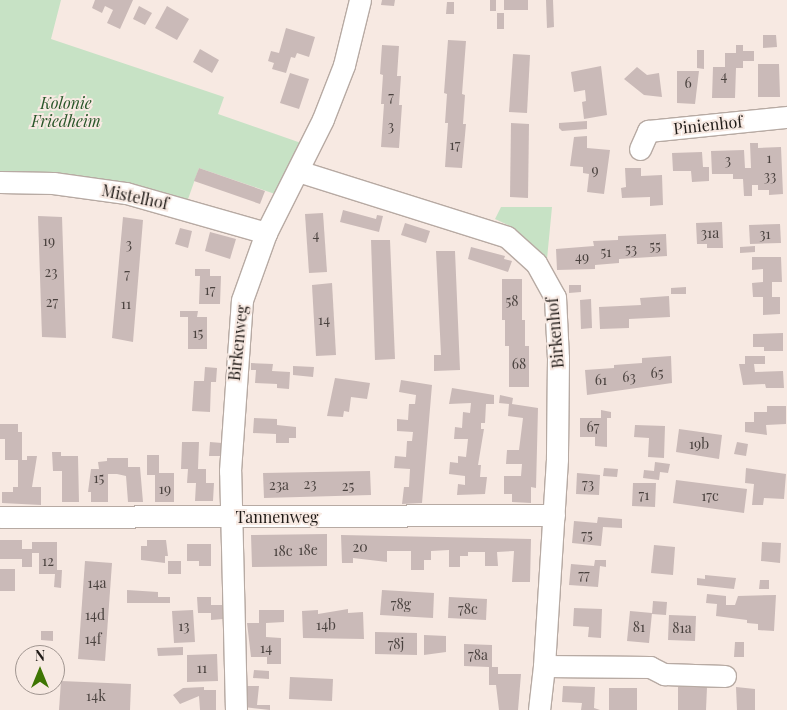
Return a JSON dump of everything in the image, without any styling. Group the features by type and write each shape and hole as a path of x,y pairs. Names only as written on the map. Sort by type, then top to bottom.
{"street":[{"name":"Birkenweg","path":"236,710 231,518 232,408 238,328 248,278 266,232 298,171 344,66 360,0"},
{"name":"Pinienhof","path":"640,149 648,131 787,117"},
{"name":"Birkenhof","path":"298,171 489,228 507,237 536,263 555,297 558,358 554,515 544,666 538,710"},
{"name":"Mistelhof","path":"0,182 53,183 126,193 266,232"},
{"name":"Tannenweg","path":"0,517 231,518 554,515"},
{"path":"544,666 650,668 664,674 725,676"}],"green space":[{"name":"Kolonie Friedheim","path":"0,0 61,0 51,39 224,97 218,114 301,143 275,194 199,168 187,202 0,174"},
{"path":"501,207 552,207 547,259 512,227 495,219"}],"building":[{"path":"95,0 133,0 120,29 107,23 113,10 105,6 102,13 92,8"},
{"path":"382,0 395,0 394,6 381,5"},
{"path":"490,0 496,0 496,11 490,11"},
{"path":"504,0 528,0 528,10 504,10"},
{"path":"546,0 553,0 554,27 547,28"},
{"path":"447,2 454,2 454,14 446,14"},
{"path":"139,6 152,13 145,25 133,19"},
{"path":"167,6 189,19 177,40 155,28"},
{"path":"497,13 504,13 504,29 497,29"},
{"path":"286,28 315,37 309,57 297,53 295,58 291,57 286,73 272,69 274,63 268,61 271,51 279,53"},
{"path":"763,35 776,35 777,47 763,48"},
{"path":"448,40 466,41 462,94 465,95 463,124 466,124 462,168 445,167 448,123 445,123 447,94 444,93"},
{"path":"382,45 399,46 397,76 401,76 399,105 402,105 399,148 381,147 384,104 381,104 383,75 380,74"},
{"path":"736,45 743,45 743,51 754,51 754,61 743,61 743,68 736,68 735,98 712,98 713,67 725,67 725,53 736,53"},
{"path":"200,49 219,60 212,73 193,62"},
{"path":"697,50 704,50 704,69 697,68"},
{"path":"513,54 530,55 527,113 509,112"},
{"path":"758,64 779,64 780,97 758,97"},
{"path":"601,66 607,115 584,119 582,102 586,101 585,90 574,92 571,72"},
{"path":"637,67 647,75 659,73 662,97 644,95 624,79"},
{"path":"677,71 699,71 695,104 677,103"},
{"path":"290,73 309,79 299,109 280,103"},
{"path":"587,121 587,129 562,131 559,128 559,123"},
{"path":"511,123 529,124 528,198 510,197"},
{"path":"587,136 587,148 610,150 604,194 587,192 589,174 583,173 583,167 570,166 574,137"},
{"path":"750,143 758,143 758,148 781,147 783,194 769,195 769,190 758,190 758,185 752,185 752,196 744,196 743,179 733,179 733,174 712,174 711,151 744,150 745,168 751,168"},
{"path":"702,152 703,167 709,167 709,181 692,182 691,171 673,171 672,153"},
{"path":"199,168 265,191 260,204 194,181"},
{"path":"625,168 641,168 641,176 662,175 663,205 650,206 650,197 622,198 621,188 626,187"},
{"path":"343,210 376,219 377,215 383,216 379,232 340,222"},
{"path":"323,213 327,272 309,273 305,214"},
{"path":"38,216 62,217 66,338 42,337"},
{"path":"123,217 143,220 133,342 112,338"},
{"path":"722,222 723,248 707,248 707,244 697,244 696,223"},
{"path":"405,223 430,231 426,243 401,235"},
{"path":"780,224 781,243 750,244 749,225"},
{"path":"180,228 192,231 188,248 175,244"},
{"path":"210,232 236,239 230,259 205,251"},
{"path":"666,234 667,256 619,259 619,263 595,265 595,269 557,270 556,249 594,246 593,241 618,240 618,236"},
{"path":"371,240 390,240 395,359 375,360"},
{"path":"755,246 755,252 740,253 740,247"},
{"path":"471,247 505,256 504,259 512,261 508,272 468,259"},
{"path":"436,251 455,251 460,370 434,371 434,355 441,355"},
{"path":"752,257 781,257 782,282 772,282 772,297 780,297 780,314 763,315 763,297 753,297 752,283 763,282 763,269 752,270"},
{"path":"195,269 210,269 210,276 221,276 220,304 199,304 200,276 195,276"},
{"path":"502,279 522,279 522,320 525,320 525,346 529,346 529,387 509,387 509,346 505,346 505,320 502,320"},
{"path":"332,283 336,355 316,356 312,285"},
{"path":"569,285 581,285 581,292 569,293"},
{"path":"686,287 686,294 671,294 671,288"},
{"path":"669,296 670,317 629,319 629,328 600,329 599,307 641,305 640,298"},
{"path":"591,299 592,328 581,329 580,300"},
{"path":"180,311 198,311 197,317 207,317 207,349 188,349 188,317 180,317"},
{"path":"783,333 783,351 764,351 764,347 753,347 753,334"},
{"path":"671,356 672,383 587,395 585,370 614,368 614,365 642,363 642,358"},
{"path":"745,356 765,356 765,364 754,364 755,372 783,371 784,388 766,388 765,384 743,385 739,364 745,364"},
{"path":"251,363 273,364 272,371 290,372 289,389 277,388 277,384 255,383 256,370 251,370"},
{"path":"293,366 314,367 313,377 293,375"},
{"path":"205,367 217,368 216,382 211,382 210,412 192,411 194,381 204,381"},
{"path":"335,378 370,383 367,399 351,397 349,412 344,411 343,417 327,416"},
{"path":"401,380 432,385 422,503 402,504 404,487 409,487 410,469 394,468 395,456 406,457 407,441 412,441 413,432 397,431 397,419 408,420 409,404 415,404 416,395 399,392"},
{"path":"452,388 494,395 494,404 486,404 485,423 481,423 481,429 484,429 478,465 481,465 480,477 487,477 485,494 457,495 458,484 465,485 465,476 449,474 450,462 458,463 458,456 466,457 468,439 454,439 455,427 462,428 463,412 470,413 471,403 449,404"},
{"path":"500,395 513,398 512,404 538,408 536,488 531,487 531,503 512,502 512,494 504,494 504,476 521,476 522,464 506,464 507,450 519,450 523,418 508,416 509,404 499,403"},
{"path":"767,406 786,406 786,424 766,425 767,435 745,432 745,422 754,422 754,412 767,412"},
{"path":"601,410 611,412 611,418 607,418 607,447 595,446 595,437 580,437 580,418 601,418"},
{"path":"254,418 277,419 277,425 296,427 296,438 289,438 289,443 276,443 276,434 253,433"},
{"path":"0,424 18,424 18,432 22,432 22,460 27,460 27,456 37,456 32,487 41,487 41,505 2,503 2,492 13,492 13,487 18,487 18,460 5,460 5,439 0,439"},
{"path":"635,425 665,426 664,458 648,457 649,438 634,437"},
{"path":"679,429 722,435 719,459 676,452"},
{"path":"182,442 199,442 198,469 206,469 206,483 214,483 213,501 195,501 196,483 187,483 188,469 181,469"},
{"path":"210,442 222,443 221,456 209,456"},
{"path":"737,442 748,444 746,456 734,454"},
{"path":"52,452 61,452 61,456 78,456 79,502 62,502 62,471 53,471"},
{"path":"147,455 159,455 159,473 174,473 174,502 155,502 155,475 147,475"},
{"path":"107,458 128,458 128,467 140,467 143,502 128,502 126,476 108,474 108,502 91,502 91,492 88,492 91,469 99,469 98,462 107,461"},
{"path":"655,462 670,464 668,473 660,472 659,480 643,478 644,470 654,471"},
{"path":"604,468 618,469 617,477 603,476"},
{"path":"746,468 786,474 784,499 764,498 763,505 752,505 754,484 745,483"},
{"path":"370,471 371,495 264,498 263,473"},
{"path":"577,473 600,475 599,495 576,494"},
{"path":"676,480 747,489 744,513 673,503"},
{"path":"633,483 656,483 655,507 632,506"},
{"path":"598,517 622,519 622,528 603,527 601,546 572,543 574,521 597,523"},
{"path":"327,534 327,566 252,567 251,535"},
{"path":"341,535 531,539 530,582 512,582 514,551 497,552 498,566 485,566 485,552 468,552 468,556 460,556 460,567 449,567 449,550 431,551 431,560 424,560 424,570 411,570 411,551 387,551 387,562 353,558 353,563 342,563"},
{"path":"0,540 22,540 22,549 32,549 32,542 57,542 57,570 62,570 61,588 54,587 55,574 39,574 39,553 32,553 32,567 22,567 22,559 0,559"},
{"path":"147,540 166,540 168,556 165,556 165,563 141,560 141,546 147,546"},
{"path":"762,542 781,543 780,563 761,561"},
{"path":"187,544 211,544 211,566 199,566 199,561 187,561"},
{"path":"654,545 675,547 673,575 651,573"},
{"path":"595,560 606,560 606,567 600,566 598,587 569,585 571,564 594,566"},
{"path":"85,561 112,563 105,661 78,659"},
{"path":"168,561 181,561 181,574 168,574"},
{"path":"0,569 15,569 15,591 0,591"},
{"path":"705,575 736,578 734,589 697,585 697,578 705,579"},
{"path":"760,580 769,580 769,589 759,589"},
{"path":"127,590 158,592 158,597 170,597 170,603 127,603"},
{"path":"382,590 434,593 433,618 380,615"},
{"path":"707,594 726,596 726,605 735,605 738,596 776,595 774,631 758,630 758,624 747,623 747,620 716,616 717,604 706,603"},
{"path":"197,597 211,597 211,605 222,605 223,619 211,620 211,613 198,613"},
{"path":"449,597 487,599 486,620 448,618"},
{"path":"653,601 667,602 666,615 652,614"},
{"path":"574,608 602,609 601,638 588,637 589,627 573,626"},
{"path":"348,609 348,613 363,612 364,639 303,638 302,611 318,610 318,614"},
{"path":"193,610 195,642 174,643 172,611"},
{"path":"259,610 284,610 284,622 266,623 266,637 281,638 281,664 267,664 267,657 251,657 247,623 259,623"},
{"path":"630,611 652,613 649,643 627,641"},
{"path":"669,615 696,616 695,641 668,640"},
{"path":"41,631 53,631 53,641 41,640"},
{"path":"375,632 417,633 417,655 375,654"},
{"path":"424,635 446,636 446,652 424,655"},
{"path":"735,642 744,642 744,657 734,657"},
{"path":"464,644 492,645 492,667 498,667 498,674 521,674 518,710 499,710 496,685 489,685 489,667 464,666"},
{"path":"183,647 183,655 158,656 157,648"},
{"path":"217,654 218,681 187,682 187,655"},
{"path":"254,670 269,671 269,679 253,678"},
{"path":"290,677 333,679 332,701 289,699"},
{"path":"65,681 131,684 130,710 59,710 60,695 65,695"},
{"path":"245,686 259,686 257,705 270,705 270,710 244,707"},
{"path":"563,686 595,687 594,708 600,710 581,710 582,703 562,702"},
{"path":"204,687 204,690 216,690 216,710 200,710 199,696 180,704 173,695 183,688"},
{"path":"678,687 707,687 706,710 678,710"},
{"path":"736,687 755,689 755,710 737,710"},
{"path":"609,688 637,688 637,710 609,710"}]}
